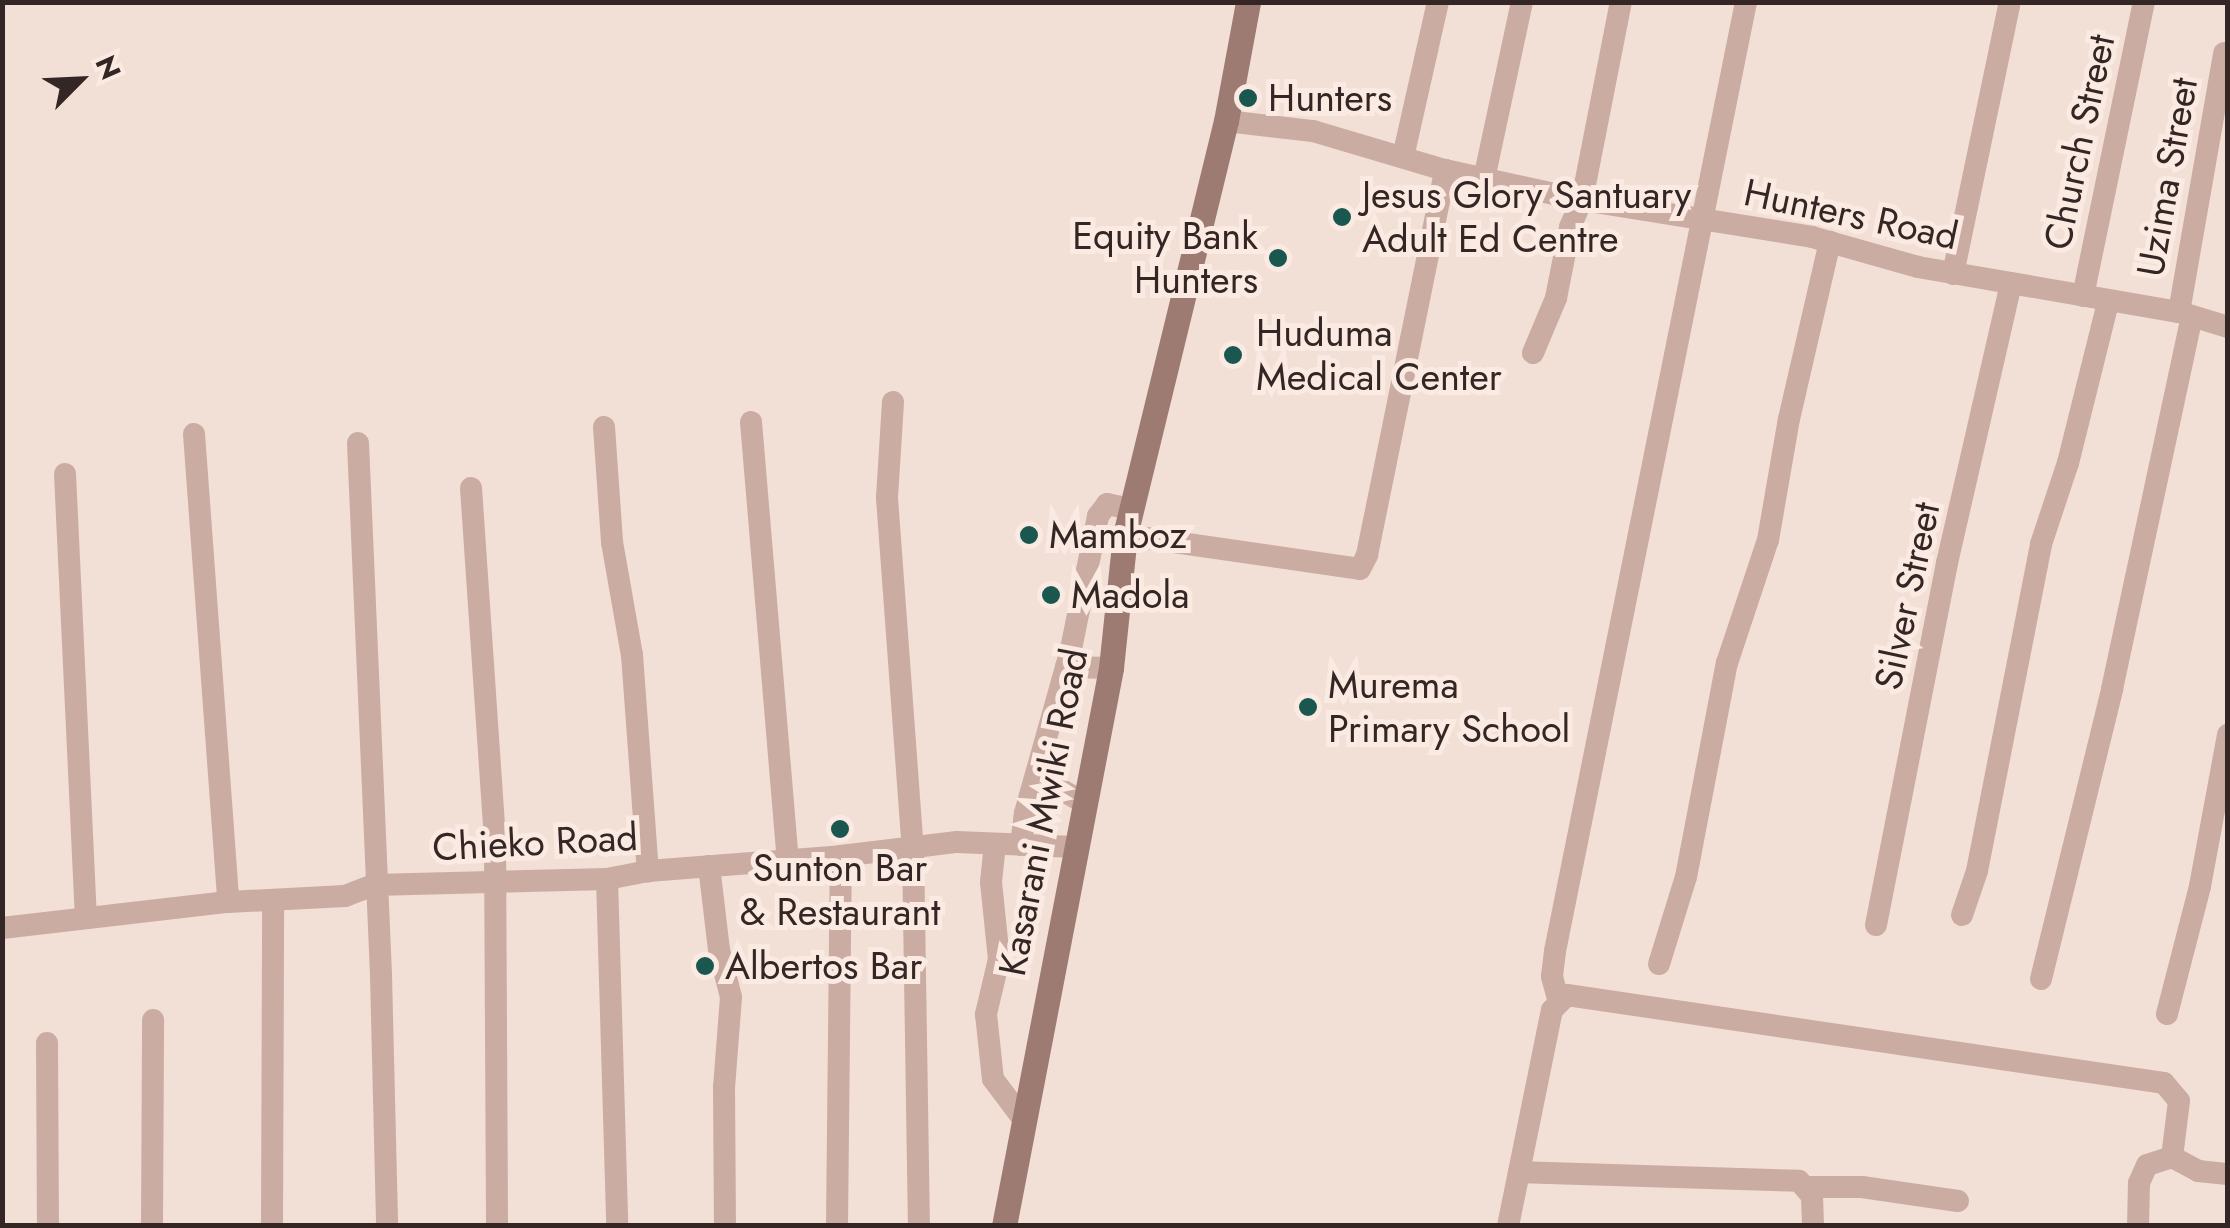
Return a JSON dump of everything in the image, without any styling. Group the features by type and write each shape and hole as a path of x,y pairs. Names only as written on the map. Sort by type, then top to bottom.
{"main road":[{"name":"Kasarani Mwiki Road","path":"1004,1226 1111,668 1125,535 1226,121 1248,2"}],"street":[{"path":"1403,157 1438,2"},
{"path":"1484,179 1522,2"},
{"path":"1533,354 1556,298 1570,227 1582,200 1621,2"},
{"path":"1558,999 1552,976 1555,951 1746,2"},
{"path":"1953,274 2010,2"},
{"name":"Church Street","path":"2083,296 2144,2"},
{"name":"Uzima Street","path":"2041,979 2112,688 2185,314 2224,54"},
{"name":"Hunters Road","path":"1226,121 1313,131 1444,170 1582,200 1830,242 1953,274 2185,314 2228,327"},
{"path":"1125,535 1360,568 1371,536 1444,170"},
{"path":"1659,964 1686,876 1728,664 1768,540 1789,419 1830,242"},
{"name":"Silver Street","path":"1876,925 1947,563 2011,283"},
{"path":"1962,914 1977,871 2040,544 2068,463 2108,303"},
{"path":"893,402 887,498 914,848 918,1226"},
{"path":"751,422 788,860"},
{"path":"604,427 612,542 632,655 648,871"},
{"path":"194,434 228,902"},
{"path":"358,443 374,885 381,976 387,1226"},
{"path":"66,474 86,918"},
{"path":"471,488 495,839 497,1226"},
{"path":"1020,845 1102,506 1131,509"},
{"path":"1077,620 1116,626"},
{"path":"1066,667 1111,668"},
{"path":"2167,1014 2200,886 2228,735"},
{"path":"1036,776 1083,802"},
{"name":"Chieko Road","path":"2,928 228,902 345,896 374,885 607,879 648,871 841,856 957,842 1074,847"},
{"path":"995,844 991,882 999,959 986,1014 993,1079 1024,1119"},
{"path":"837,1226 841,856"},
{"path":"710,866 719,950 731,998 724,1087 725,1226"},
{"path":"607,879 618,1226"},
{"path":"272,1226 273,902"},
{"path":"1508,1226 1552,1010 1558,999 1567,995 2164,1083 2178,1101 2172,1157"},
{"path":"152,1020 152,1226"},
{"path":"47,1042 48,1226"},
{"path":"2138,1226 2139,1182 2147,1165 2172,1157 2198,1171 2228,1174"},
{"path":"1519,1172 1761,1178 1799,1181 1807,1187 1862,1186 1958,1201"},
{"path":"1807,1187 1813,1226"}],"place":[{"name":"Hunters","path":"1248,98"},
{"name":"Jesus Glory Santuary Adult Ed Centre","path":"1342,217"},
{"name":"Equity Bank Hunters","path":"1278,258"},
{"name":"Huduma Medical Center","path":"1233,355"},
{"name":"Mamboz","path":"1029,535"},
{"name":"Madola","path":"1051,595"},
{"name":"Murema Primary School","path":"1308,707"},
{"name":"Sunton Bar & Restaurant","path":"840,829"},
{"name":"Albertos Bar","path":"705,966"}]}
